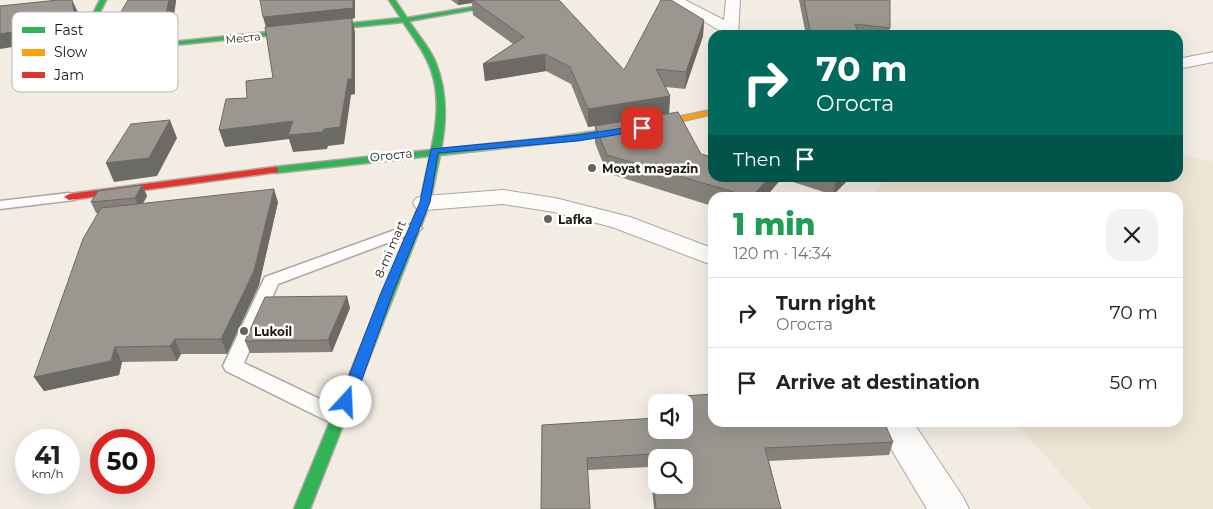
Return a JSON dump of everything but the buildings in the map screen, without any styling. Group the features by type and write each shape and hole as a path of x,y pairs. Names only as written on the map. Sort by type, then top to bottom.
{"street":[{"name":"Места","path":"97,12 103,0"},
{"name":"8-mi mart","path":"302,509 340,418 386,295 425,202 434,151 441,126 441,95 431,60 392,0"},
{"name":"Места","path":"178,45 404,20 526,0"},
{"path":"674,0 726,30"},
{"path":"730,30 733,0"},
{"path":"1183,63 1213,58"},
{"name":"Огоста","path":"69,197 348,160 578,138 674,122 708,113"},
{"path":"425,202 502,197 555,204 621,222 708,255"},
{"path":"896,427 949,509"}],"lane":[{"path":"0,205 69,197"},
{"path":"340,418 233,366 271,281 414,228"}],"shaded area":[{"path":"1183,156 1213,161 1213,509 1092,509 1020,427 1183,427 1183,192 875,192 882,182 1183,182"}],"traffic: fast":[{"path":"97,12 103,0"},
{"path":"302,509 425,203 441,126 441,95 431,60 392,0"},
{"path":"178,43 404,20 526,0"},
{"path":"275,170 549,141 639,128"}],"traffic: slow":[{"path":"639,128 708,113"}],"traffic: jam":[{"path":"69,197 275,170"}],"place":[{"name":"Moyat magazin","path":"592,168"},
{"name":"Lafka","path":"548,219"},
{"name":"Lukoil","path":"244,331"}],"route":[{"path":"346,402 386,295 425,202 434,151 578,138 642,128"}]}
